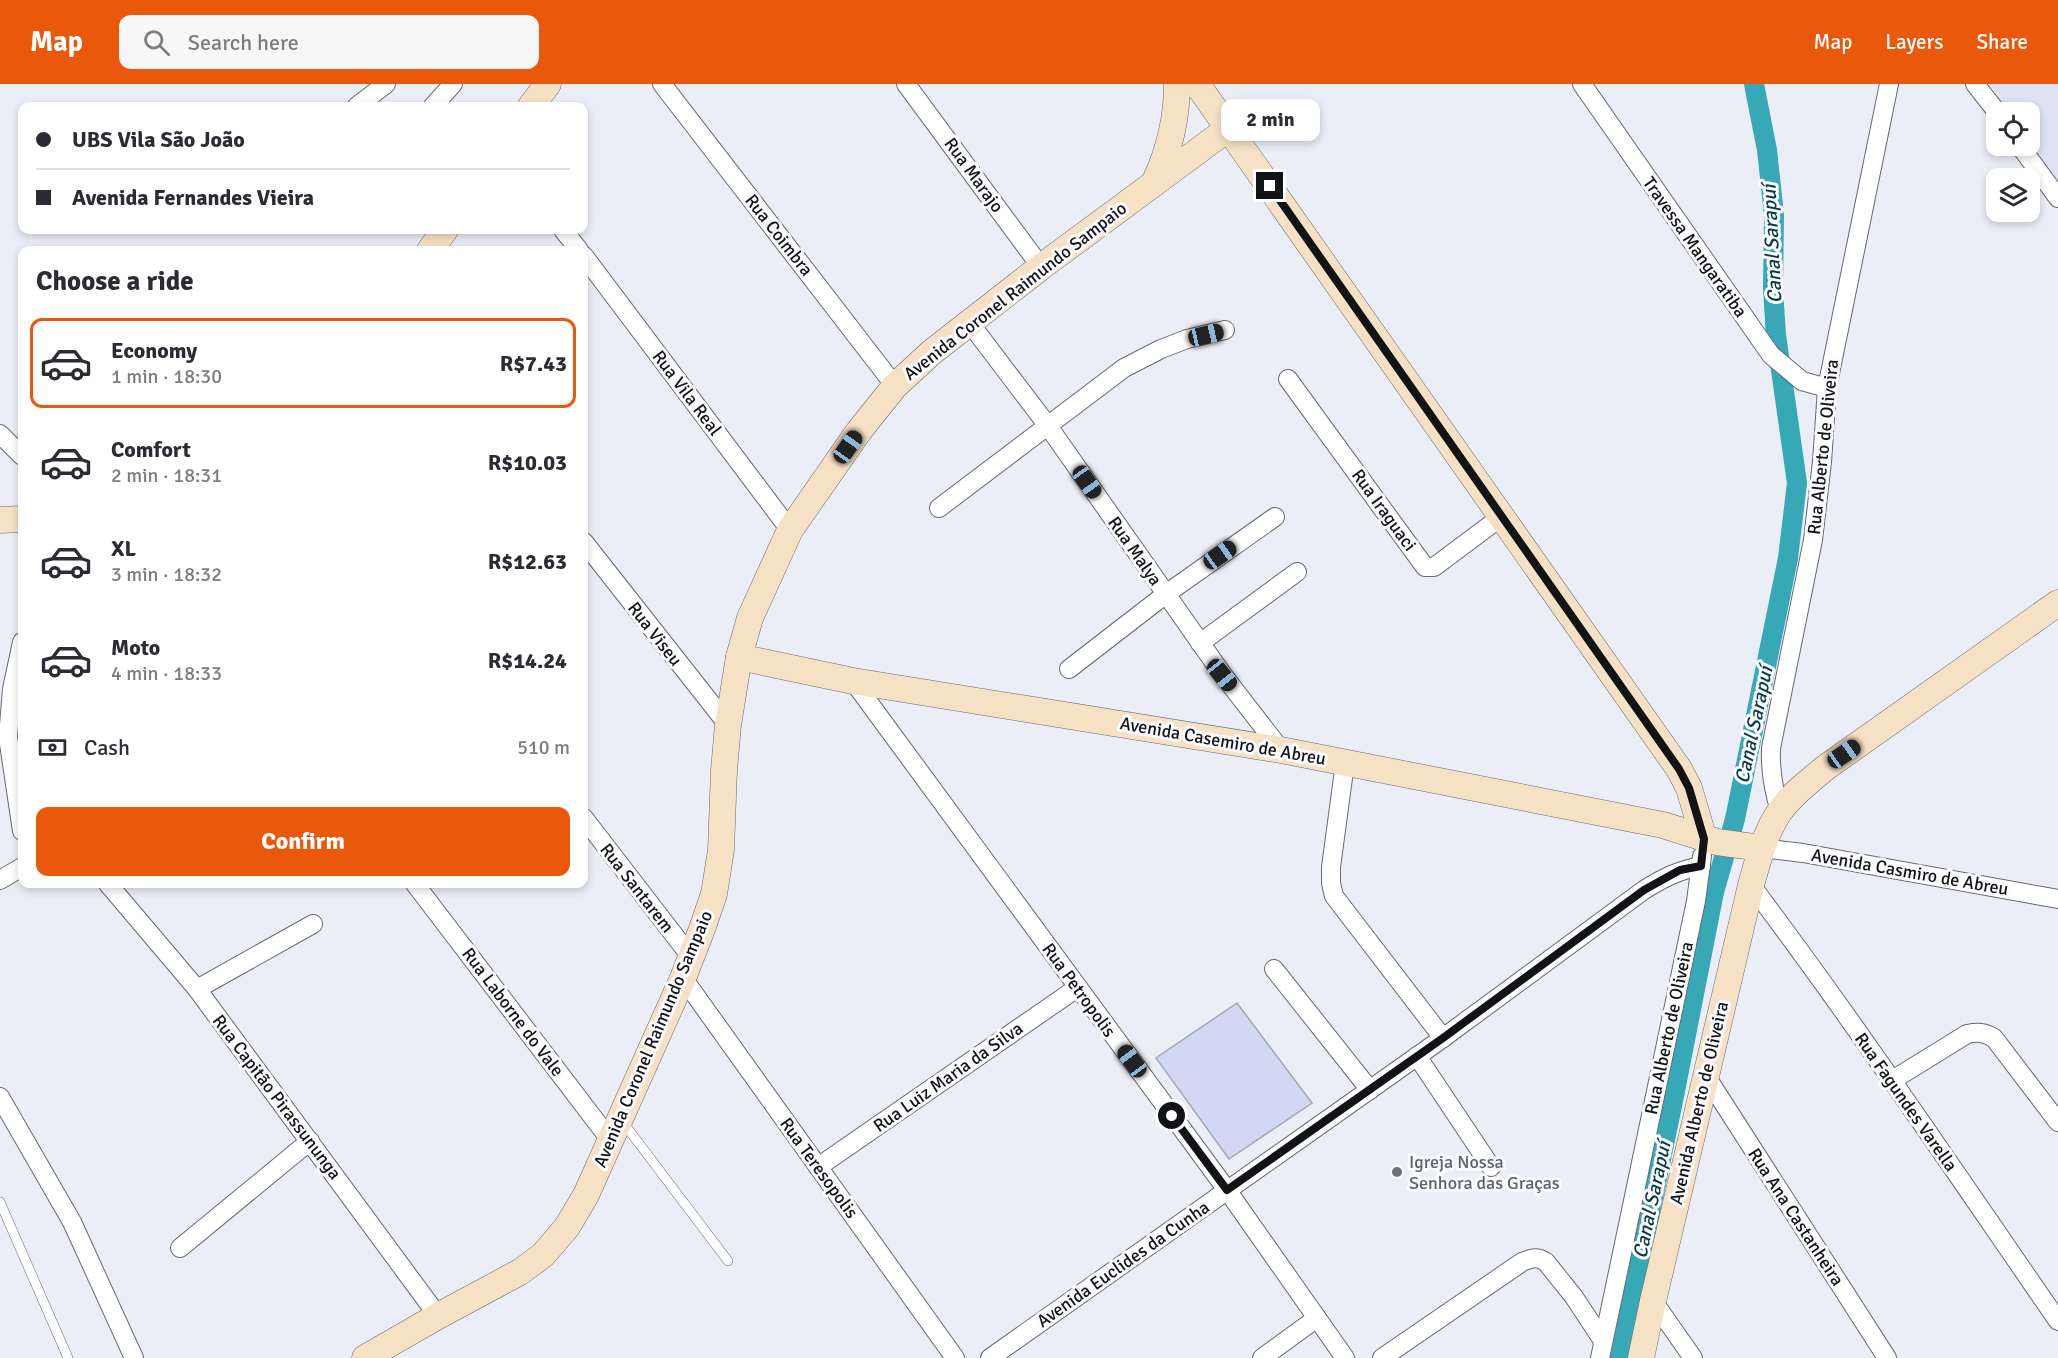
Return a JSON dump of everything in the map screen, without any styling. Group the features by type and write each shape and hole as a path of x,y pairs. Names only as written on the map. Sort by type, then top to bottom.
{"main road":[{"path":"1153,183 1166,157 1176,111 1195,85 1229,128 1679,769 1710,841"},
{"name":"Avenida Coronel Raimundo Sampaio","path":"370,1357 438,1316 520,1272 543,1255 567,1227 586,1195 687,968 714,894 721,850 728,725 739,657 750,618 790,530 895,386 969,322 1229,128"},
{"path":"0,520 18,519"},
{"path":"1753,847 1780,811 1825,768 2058,603"},
{"name":"Avenida Casemiro de Abreu","path":"739,657 853,681 1281,750 1663,825 1710,841 1753,847"},
{"name":"Avenida Alberto de Oliveira","path":"1641,1358 1751,885 1753,847"}],"street":[{"path":"362,102 386,84"},
{"path":"437,102 453,84"},
{"name":"Rua Coimbra","path":"662,84 895,386"},
{"name":"Rua Marajo","path":"906,84 1041,267"},
{"name":"Travessa Mangaratiba","path":"1582,84 1771,355 1793,375 1812,385 1827,388"},
{"name":"Rua Alberto de Oliveira","path":"1780,811 1773,790 1770,770 1771,748 1813,540 1822,462 1827,388 1889,84"},
{"path":"1975,84 1989,102"},
{"path":"2027,156 2058,198"},
{"path":"566,234 576,246"},
{"name":"Rua Vila Real","path":"588,261 790,530"},
{"name":"Rua Malya","path":"969,322 1048,426 1222,675 1281,750"},
{"path":"939,508 1124,368 1170,345 1225,330"},
{"name":"Rua Iraguaci","path":"1288,379 1425,567 1434,567 1501,517"},
{"path":"0,434 18,452"},
{"path":"1069,669 1166,594 1275,517"},
{"name":"Rua Viseu","path":"588,547 728,725"},
{"path":"1200,643 1297,572"},
{"path":"18,661 4,741 18,811"},
{"name":"Rua Petropolis","path":"853,681 1227,1190 1345,1358"},
{"path":"1345,763 1331,867 1331,883 1335,896 1443,1038"},
{"name":"Rua Santarem","path":"588,824 687,968"},
{"name":"Rua Alberto de Oliveira","path":"1601,1349 1694,912 1701,866 1710,841"},
{"name":"Avenida Casmiro de Abreu","path":"1753,847 1803,853 2058,899"},
{"name":"Avenida Euclides da Cunha","path":"990,1358 1443,1038 1644,890 1680,870 1701,866"},
{"path":"0,880 18,869"},
{"name":"Rua Fagundes Varella","path":"1751,885 1794,942 2058,1321"},
{"name":"Rua Capitão Pirassununga","path":"111,888 197,989 438,1316"},
{"name":"Rua Laborne do Vale","path":"418,888 616,1130"},
{"path":"197,989 313,924"},
{"name":"Rua Teresopolis","path":"687,968 818,1167 955,1358"},
{"path":"1274,969 1370,1090"},
{"name":"Rua Luiz Maria da Silva","path":"818,1167 1077,988"},
{"path":"1891,1081 1967,1034 1986,1033 1994,1038 2058,1122"},
{"path":"1417,1056 1491,1167"},
{"name":"Rua Ana Castanheira","path":"1706,1076 1887,1358"},
{"path":"0,1097 72,1222 134,1358"},
{"path":"180,1248 310,1141"},
{"path":"1382,1358 1522,1262 1533,1258 1540,1258 1546,1262 1574,1297 1601,1349"},
{"path":"1653,1300 1693,1358"},
{"path":"1262,1358 1317,1318"}],"lane":[{"path":"616,1130 728,1261"},
{"path":"0,1202 68,1358"}],"shaded area":[{"path":"1989,84 2058,84 2058,183 2040,156 2040,102 2002,102"}],"building":[{"path":"1237,1003 1312,1103 1229,1159 1156,1058"}],"waterway":[{"name":"Canal Sarapuí","path":"1620,1358 1714,892 1735,819 1788,558 1797,483 1776,335 1773,289 1774,215 1767,150 1754,84"}],"place":[{"name":"Igreja Nossa Senhora das Graças","path":"1397,1172"}],"route":[{"path":"1172,1116 1227,1190 1443,1038 1644,890 1680,870 1701,866 1704,839 1689,788 1679,769 1270,186"}]}
